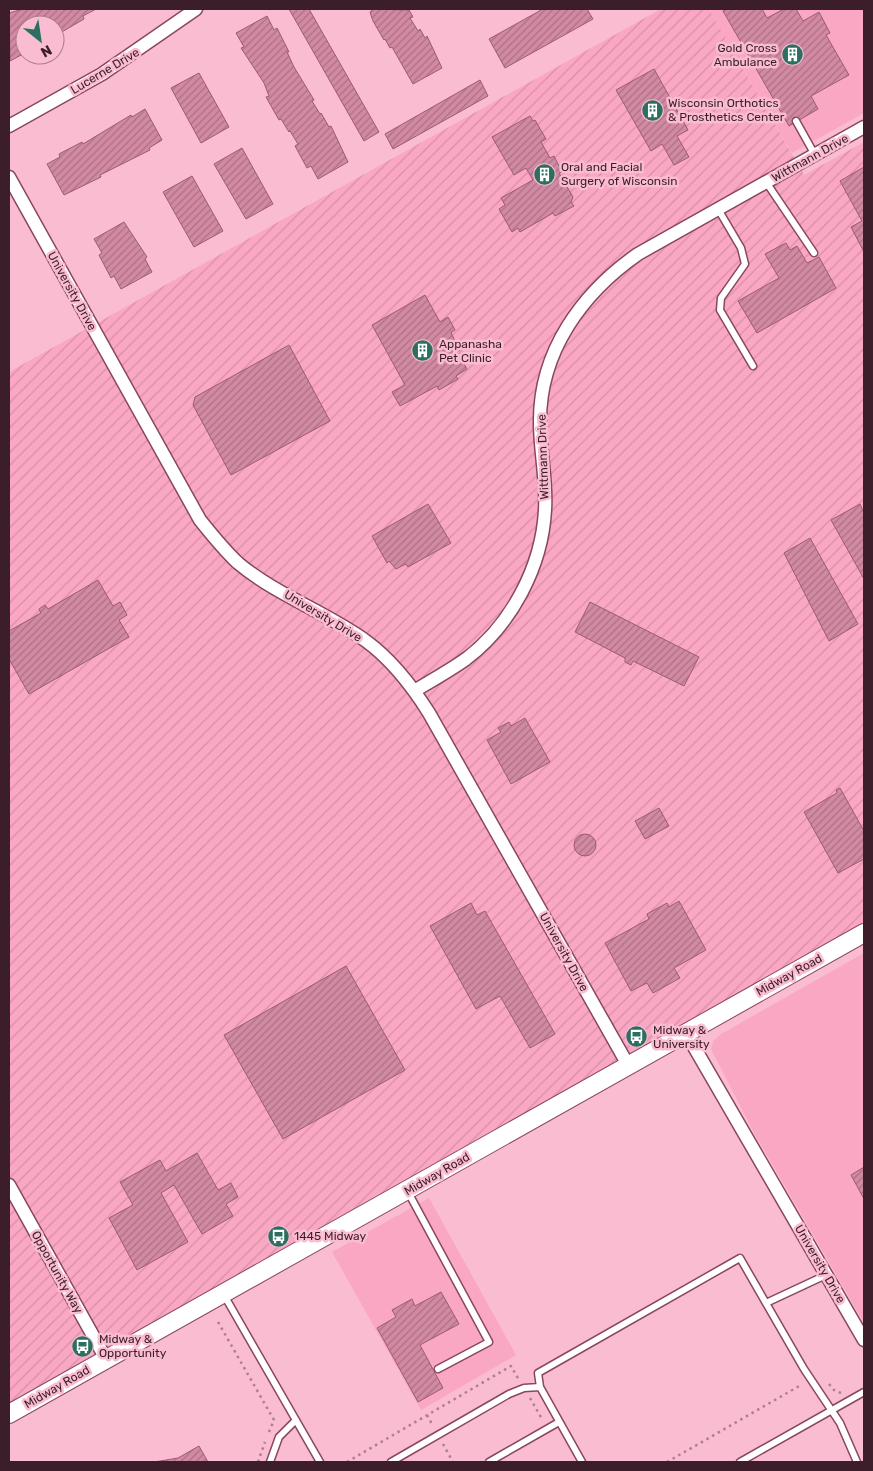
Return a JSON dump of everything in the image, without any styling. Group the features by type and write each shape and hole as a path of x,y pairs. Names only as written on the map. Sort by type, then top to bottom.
{"main road":[{"name":"Midway Road","path":"9,1414 864,933"}],"street":[{"name":"Lucerne Drive","path":"9,126 102,74 196,9"},
{"name":"Wittmann Drive","path":"414,690 467,658 491,636 508,614 527,580 541,538 545,511 540,421 543,391 553,355 574,314 608,277 628,261 864,127"},
{"name":"University Drive","path":"9,177 200,520 218,543 238,563 259,578 364,640 382,654 414,690 628,1065"},
{"name":"University Drive","path":"686,1033 864,1340"},
{"name":"Opportunity Way","path":"9,1185 106,1359"}],"lane":[{"path":"796,121 816,155"},
{"path":"766,182 814,252"},
{"path":"718,209 742,248 745,264 734,283 720,298 720,310 753,366"},
{"path":"407,1190 489,1342 438,1369"},
{"path":"582,1462 540,1387 538,1373 740,1258 804,1369 832,1411 857,1462"},
{"path":"766,1303 826,1275"},
{"path":"223,1294 320,1462"},
{"path":"391,1462 509,1394 524,1388 540,1387"},
{"path":"740,1462 864,1392"},
{"path":"270,1462 279,1437 296,1420"},
{"path":"489,1462 560,1422"}],"path":[{"path":"218,1322 274,1420 258,1462"},
{"path":"347,1462 512,1366 520,1381"},
{"path":"826,1382 834,1390 841,1393"},
{"path":"667,1462 801,1385"},
{"path":"528,1395 543,1420"},
{"path":"427,1415 434,1428"},
{"path":"442,1442 453,1462"}],"shaded area":[{"path":"661,9 709,9 804,175 864,142 864,933 9,1414 9,372"},
{"path":"709,9 864,9 864,113 792,153"},
{"path":"864,953 864,1323 754,1133 711,1049 714,1040 721,1034"},
{"path":"429,1198 516,1355 421,1410 332,1252"}],"building":[{"path":"23,9 96,9 83,16 84,19 65,30 65,15 15,15 15,58 10,61 9,13"},
{"path":"289,9 309,9 379,132 364,141"},
{"path":"371,9 409,10 413,17 410,18 418,31 420,29 425,38 427,36 442,68 413,84 392,47 390,48 384,40 373,21"},
{"path":"543,9 587,9 593,19 505,68 489,39"},
{"name":"Gold Cross Ambulance","path":"727,9 762,9 767,18 784,9 796,9 803,21 819,12 830,33 826,35 849,75 811,96 818,109 789,126 723,11"},
{"path":"267,16 274,30 277,28 294,67 314,100 312,101 329,127 331,126 348,162 318,179 311,166 307,168 295,146 298,144 281,119 279,120 266,97 269,96 264,83 241,48 244,47 236,33"},
{"name":"Wisconsin Orthotics & Prosthetics Center","path":"654,69 688,130 677,136 689,157 674,165 662,144 651,151 616,90"},
{"path":"199,73 229,127 201,143 171,88"},
{"path":"480,80 488,96 393,149 385,134"},
{"path":"145,109 162,140 149,148 150,150 64,195 47,164 60,157 59,154 82,142 83,144 131,115 132,117"},
{"name":"Oral and Facial Surgery of Wisconsin","path":"530,116 533,121 535,120 546,139 541,142 550,158 554,156 562,172 559,173 573,197 571,202 574,206 555,216 553,213 520,232 518,228 512,232 499,209 505,205 501,198 533,180 526,168 514,175 492,137"},
{"path":"242,148 273,204 246,219 214,164"},
{"path":"864,167 864,252 851,227 862,221 840,181"},
{"path":"192,176 223,231 194,247 163,192"},
{"path":"124,222 147,257 145,259 152,272 121,289 114,276 111,278 99,255 102,253 94,239"},
{"path":"786,243 790,250 797,246 807,263 819,257 836,288 757,333 738,301 779,278 765,254"},
{"name":"Appanasha Pet Clinic","path":"425,295 440,322 448,317 455,330 451,332 460,350 457,352 467,369 456,376 458,379 439,390 437,386 400,406 392,392 405,385 372,325"},
{"path":"289,345 330,421 231,475 193,405 195,397"},
{"path":"428,504 451,543 408,567 406,564 396,569 389,561 387,563 372,536"},
{"path":"860,504 864,513 864,579 831,520"},
{"path":"810,538 858,624 829,641 784,553"},
{"path":"98,580 113,606 120,602 127,615 119,620 129,637 29,694 9,659 9,631 41,613 39,609 45,605 48,609"},
{"path":"590,602 699,657 684,686 633,661 631,665 625,662 625,658 575,632"},
{"path":"525,718 550,762 511,784 487,740 501,732 498,728 509,722 511,726"},
{"path":"840,788 864,831 864,859 838,873 804,812 837,793 836,790"},
{"path":"659,808 669,826 645,839 635,821"},
{"path":"585,834 593,837 596,845 593,853 585,856 577,853 574,845 577,837"},
{"path":"679,901 706,950 674,968 680,978 653,993 647,983 631,991 605,943 649,919 647,914 667,903 669,907"},
{"path":"471,903 477,915 485,911 555,1034 530,1048 500,996 476,1009 430,926"},
{"path":"346,966 405,1070 283,1139 224,1035"},
{"path":"197,1153 218,1190 231,1183 238,1197 226,1204 233,1216 202,1234 174,1185 161,1193 188,1242 137,1270 109,1218 133,1205 120,1182 160,1160 166,1171"},
{"path":"864,1167 864,1199 851,1175"},
{"path":"441,1292 459,1324 420,1345 443,1388 418,1402 377,1328 396,1317 392,1310 412,1299 415,1306"},
{"path":"199,1446 208,1462 154,1462 178,1458"}],"place":[{"name":"Gold Cross Ambulance","path":"793,55"},
{"name":"Wisconsin Orthotics & Prosthetics Center","path":"652,110"},
{"name":"Oral and Facial Surgery of Wisconsin","path":"545,174"},
{"name":"Appanasha Pet Clinic","path":"423,351"},
{"name":"Midway & University","path":"637,1037"},
{"name":"1445 Midway","path":"278,1236"},
{"name":"Midway & Opportunity","path":"83,1346"}]}
